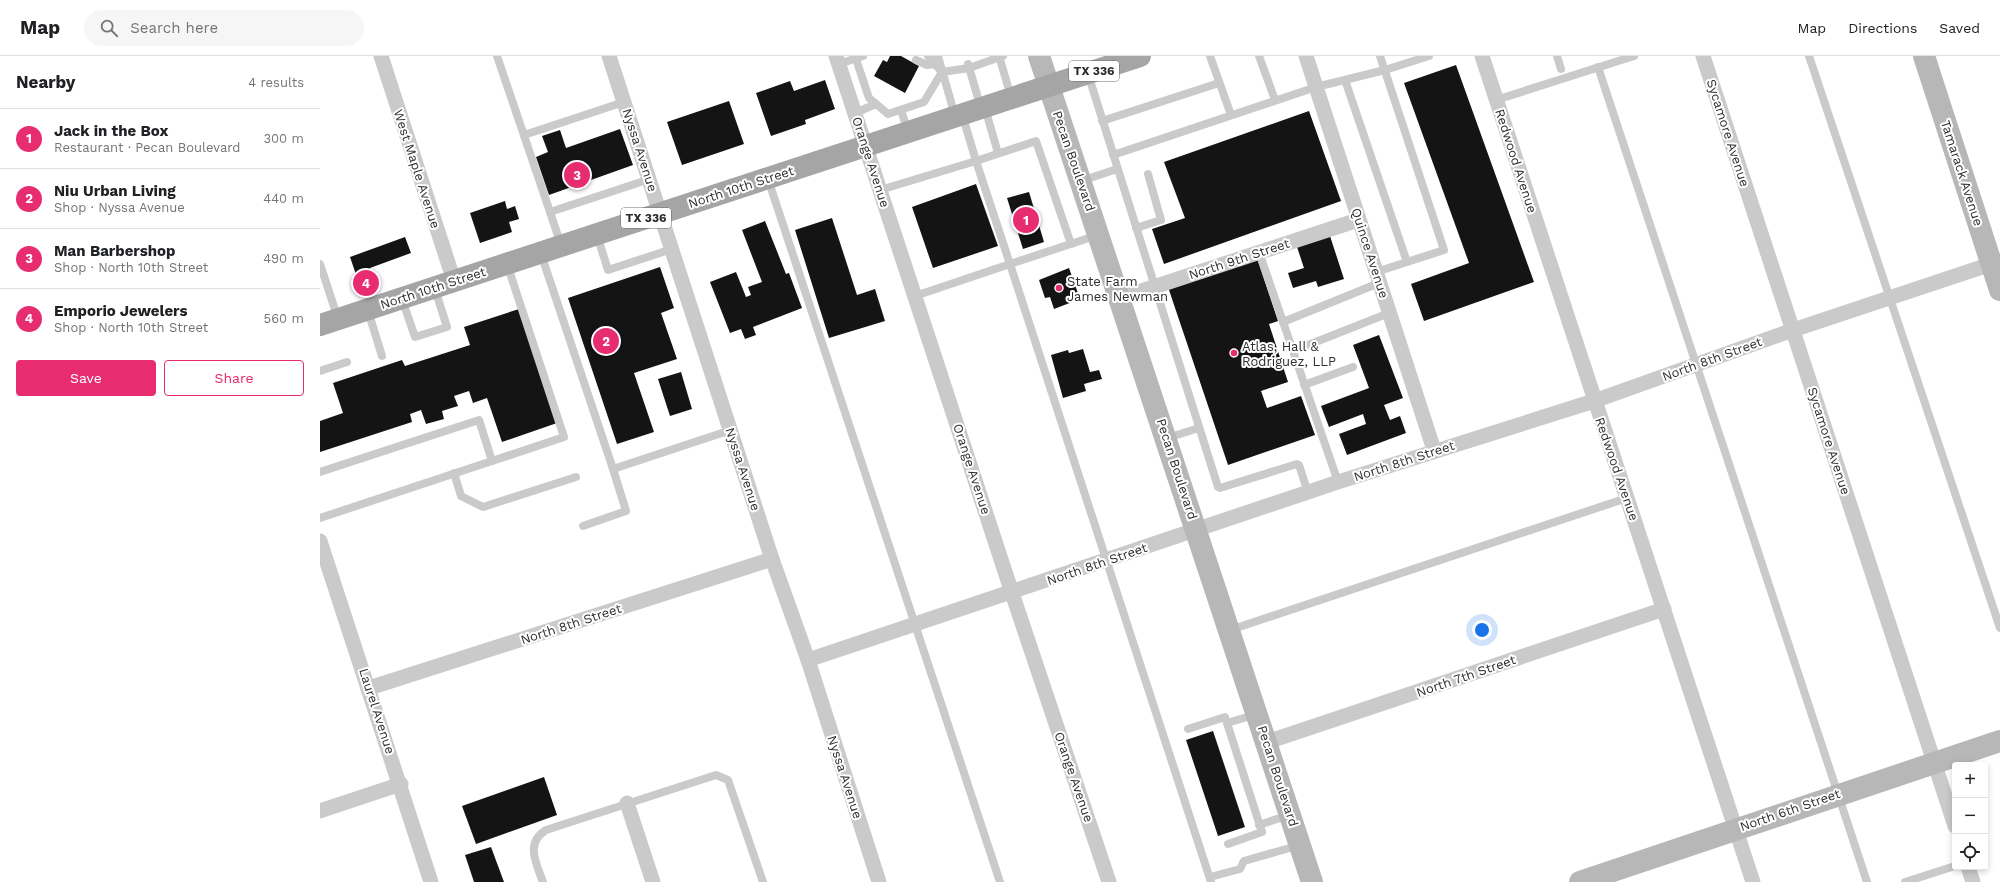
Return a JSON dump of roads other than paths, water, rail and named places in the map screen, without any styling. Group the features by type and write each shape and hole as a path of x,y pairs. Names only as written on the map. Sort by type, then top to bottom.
{"main road":[{"name":"Pecan Boulevard","path":"1039,56 1258,714 1312,882"},
{"name":"North 10th Street","path":"329,322 597,235 1136,56"},
{"name":"Tamarack Avenue","path":"1924,56 1996,262 2000,290"},
{"name":"North 6th Street","path":"1580,882 1736,828 2000,741"}],"street":[{"name":"West Maple Avenue","path":"380,56 445,284"},
{"name":"Nyssa Avenue","path":"609,56 772,559 808,660 879,882"},
{"name":"Quince Avenue","path":"1306,56 1358,220 1434,450"},
{"name":"Redwood Avenue","path":"1482,56 1753,882"},
{"name":"Sycamore Avenue","path":"1703,56 1952,817"},
{"name":"Orange Avenue","path":"838,60 1012,592 1110,882"},
{"name":"North 9th Street","path":"1120,298 1358,220"},
{"name":"North 8th Street","path":"808,660 1434,450 1594,401 1793,330 1996,262"},
{"name":"Laurel Avenue","path":"320,541 370,688 432,882"},
{"name":"North 8th Street","path":"370,688 772,559"},
{"name":"North 7th Street","path":"1267,742 1664,609"},
{"path":"320,811 401,784"},
{"path":"627,803 653,882"},
{"path":"1969,870 1973,882"}],"lane":[{"path":"497,56 561,246"},
{"path":"928,56 936,60 942,72 971,111 998,154"},
{"path":"838,60 860,57 869,98 888,114 924,102 942,72 1000,56 1011,98"},
{"path":"1210,56 1231,115"},
{"path":"1259,56 1274,100"},
{"path":"1283,322 1407,262 1444,250 1380,56"},
{"path":"1113,155 1274,100 1316,87 1385,70 1429,56"},
{"path":"1557,56 1561,69"},
{"path":"1496,100 1634,56"},
{"path":"1809,56 2000,628"},
{"path":"912,58 927,65 936,60"},
{"path":"968,66 976,161 1108,560 1210,880 1240,869 1244,861 1300,845"},
{"path":"1598,67 1695,365 1867,882"},
{"path":"1087,73 1218,487 1220,488 1297,464 1299,465 1308,493"},
{"path":"1345,80 1407,262"},
{"path":"1102,120 1220,83"},
{"path":"524,135 624,102"},
{"path":"855,113 876,104"},
{"path":"901,110 908,132"},
{"path":"880,190 1036,141 1071,244"},
{"path":"1081,181 1117,169"},
{"path":"1136,228 1161,220 1148,174"},
{"path":"768,178 1000,882"},
{"path":"550,212 650,179"},
{"path":"597,235 608,270 672,249"},
{"path":"915,296 1099,235"},
{"path":"1259,252 1338,482"},
{"path":"541,253 626,511 583,526"},
{"path":"320,264 329,322"},
{"path":"320,518 564,437 507,264"},
{"path":"402,299 415,337 447,327 445,284"},
{"path":"367,310 382,356"},
{"path":"1292,350 1389,313"},
{"path":"320,371 347,362"},
{"path":"1304,385 1353,367"},
{"path":"320,472 479,420 492,461"},
{"path":"1166,438 1199,428"},
{"path":"613,469 731,430"},
{"path":"454,474 461,496 483,507 576,477"},
{"path":"1230,630 1627,498"},
{"path":"1227,724 1258,714"},
{"path":"1188,729 1225,717 1262,832 1228,844"},
{"path":"543,882 534,857 534,845 539,834 546,830 716,775 724,777 728,780 763,882"},
{"path":"1259,825 1290,815"},
{"path":"1905,882 1952,867"}],"place":[{"name":"Man Barbershop","path":"577,175"},
{"name":"Jack in the Box","path":"1026,220"},
{"name":"Emporio Jewelers","path":"366,283"},
{"name":"State Farm James Newman","path":"1059,288"},
{"name":"Niu Urban Living","path":"606,341"},
{"name":"Atlas, Hall & Rodriguez, LLP","path":"1234,353"}]}
